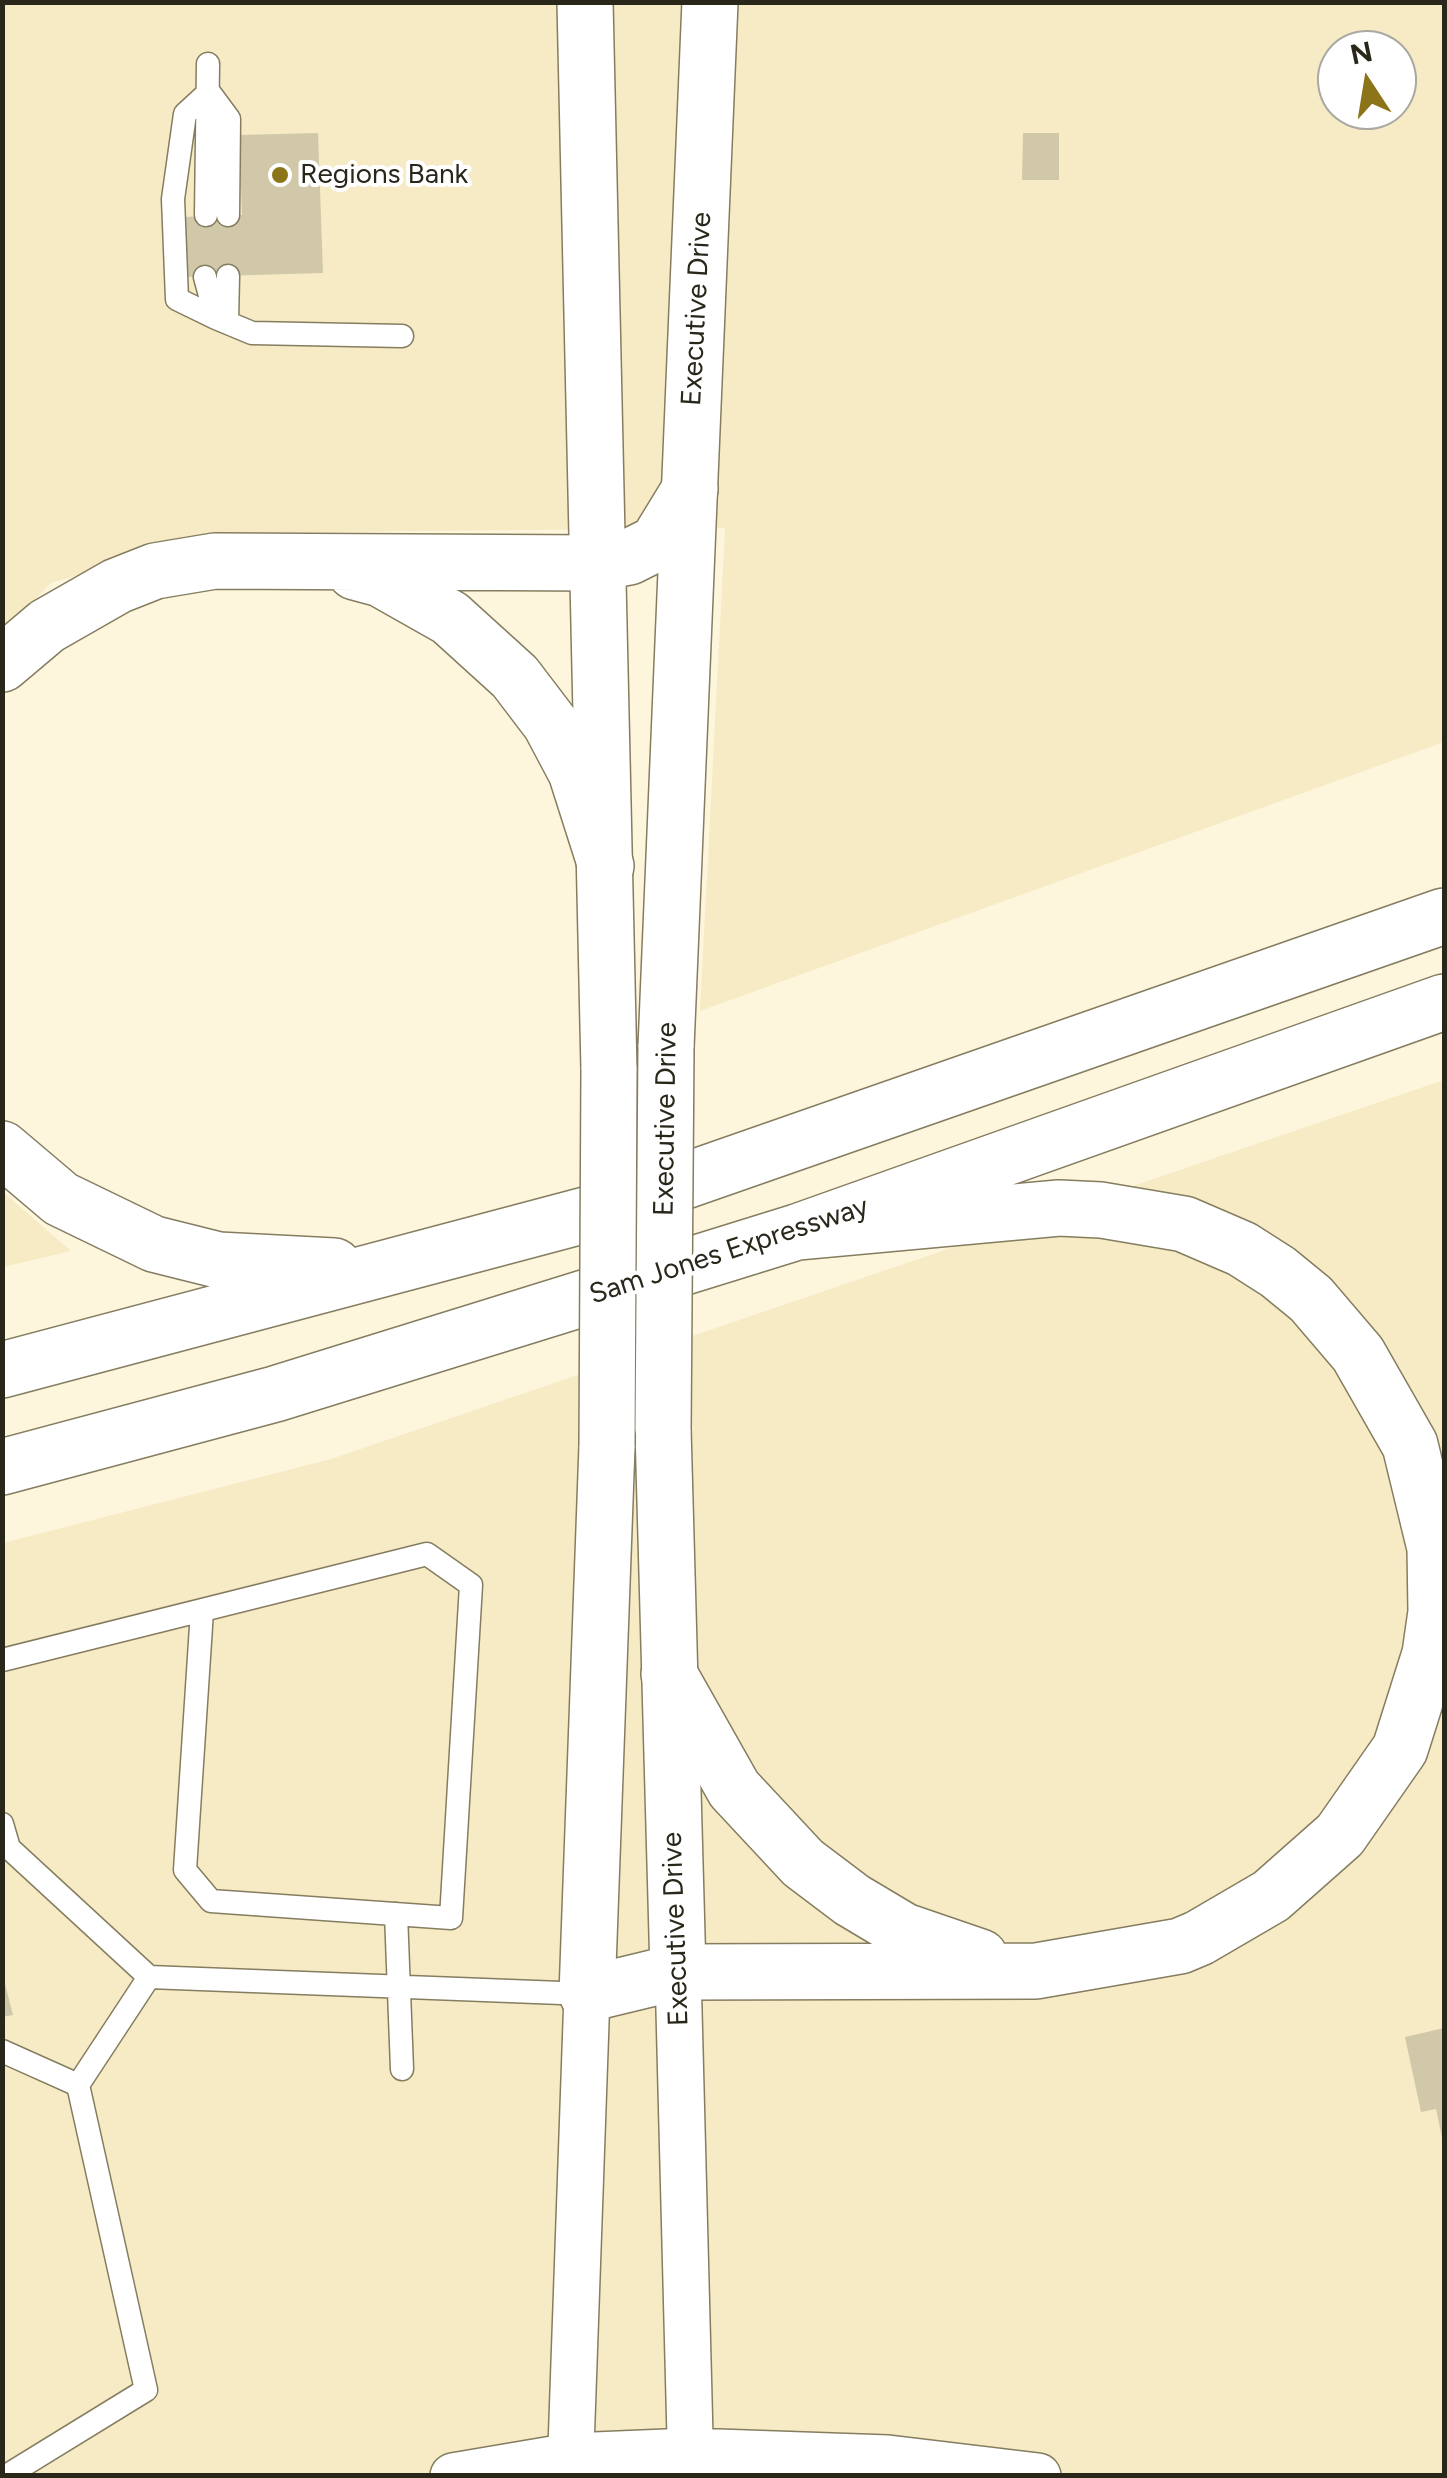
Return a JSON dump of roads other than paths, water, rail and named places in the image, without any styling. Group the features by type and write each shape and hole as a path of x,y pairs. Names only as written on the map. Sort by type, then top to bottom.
{"main road":[{"name":"Executive Drive","path":"585,2 609,1070 607,1446 587,1994"},
{"name":"Executive Drive","path":"678,1972 664,1428 666,1047 710,2"},
{"path":"2,664 46,626 117,586 154,571 215,561 597,563 629,557 657,542 690,489"},
{"path":"324,563 380,579 450,618 515,676 556,734 576,772 606,866"},
{"path":"2,1370 593,1213 1444,916"},
{"name":"Sam Jones Expressway","path":"2,1468 275,1394 797,1232 1444,1002"},
{"path":"2,1150 61,1199 154,1244 218,1260 376,1268"},
{"path":"587,1994 678,1972 1036,1971 1100,1962 1200,1938 1271,1896 1303,1870 1369,1799 1400,1748 1430,1654 1436,1612 1435,1548 1418,1467 1382,1390 1311,1299 1242,1249 1184,1224 1060,1208 797,1232"},
{"path":"669,1674 734,1789 773,1836 819,1877 923,1940 1036,1971"}],"street":[{"name":"Executive Drive","path":"678,1972 691,2463"},
{"name":"Executive Drive","path":"571,2466 587,1994"},
{"path":"453,2476 571,2466 626,2453 691,2463 888,2458 1038,2476"}],"lane":[{"path":"208,64 208,92 229,118 217,215"},
{"path":"208,92 185,114 172,199 177,299 189,308 252,333 402,336"},
{"path":"217,277 222,320"},
{"path":"2,1660 427,1554 471,1585 452,1918 210,1901 185,1870 202,1611"},
{"path":"2,1824 6,1854 149,1977 587,1994"},
{"path":"396,1914 402,2069"},
{"path":"6,2476 146,2390 78,2085 149,1977"},
{"path":"2,2050 78,2085"}],"place":[{"name":"Regions Bank","path":"280,175"}]}
